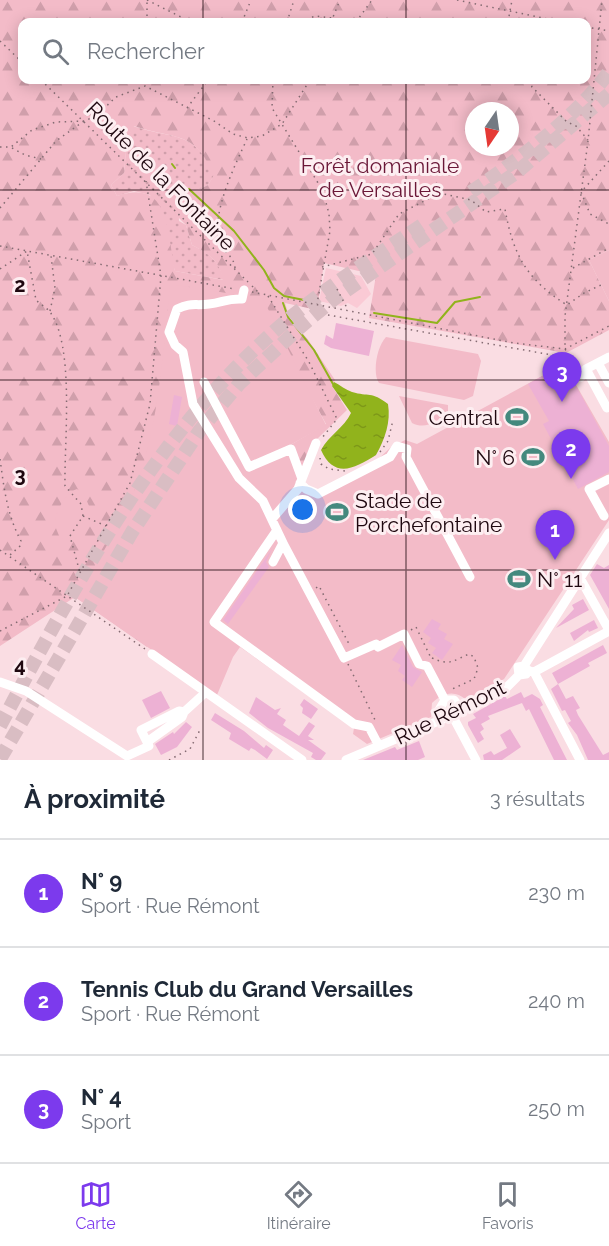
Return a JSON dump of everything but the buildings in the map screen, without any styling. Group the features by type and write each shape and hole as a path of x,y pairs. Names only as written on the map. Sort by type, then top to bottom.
{"street":[{"path":"244,290 242,299 224,299 206,304 190,303 177,309 169,332 175,345 183,352 193,404 239,478 263,501 344,658 376,644 378,647 404,634 419,664 430,662 442,696 439,710 447,717 476,760"},
{"path":"605,409 583,373 609,357"},
{"path":"598,363 609,383"},
{"path":"204,382 249,467 291,449 301,481 306,489 318,494 390,457 397,446 407,449 406,457 470,577"},
{"path":"272,519 292,498 316,443"},
{"path":"604,516 589,489 608,483"},
{"name":"Rue Rémont","path":"277,530 214,622 354,724 369,727 379,746"},
{"name":"Rue Rémont","path":"346,760 462,710 507,687 526,671 609,533"},
{"path":"273,562 283,543"},
{"path":"580,578 609,631 526,671 580,760"},
{"path":"152,654 302,760"},
{"path":"0,682 26,691 127,756 149,746 144,736 181,713 206,692"},
{"path":"442,696 454,700 462,710"}],"path":[{"path":"147,18 147,0 183,18"},
{"path":"244,18 251,0"},
{"path":"288,18 294,0"},
{"path":"310,18 315,16 333,18 340,0"},
{"path":"359,18 372,0"},
{"path":"457,0 541,18"},
{"path":"508,18 512,0"},
{"path":"575,366 566,349 567,305 588,141 602,0"},
{"path":"591,28 609,31"},
{"path":"0,40 18,58"},
{"name":"Route de la Fontaine","path":"45,84 260,293"},
{"path":"187,108 205,84"},
{"path":"273,84 272,108 323,191 329,214 330,231 317,305"},
{"path":"0,208 56,141 97,115 116,97 145,86 233,134 248,138 262,136 282,124 295,106 306,84"},
{"path":"531,84 567,122 576,126 588,141"},
{"path":"11,147 32,130 56,122 85,121"},
{"path":"235,269 234,261 220,243 219,223 226,183 248,138"},
{"path":"0,147 11,147 25,155 42,159"},
{"path":"581,192 609,161"},
{"path":"0,631 67,596 130,483 150,404 161,276 146,181"},
{"path":"581,192 590,214 609,224"},
{"path":"322,267 372,254 399,214 428,199 444,194 471,200 486,212 505,209 509,231 520,262 544,291 567,305"},
{"path":"0,246 514,342 566,349 609,326"},
{"path":"572,268 609,248"},
{"path":"0,269 27,251"},
{"path":"27,251 36,300 50,312"},
{"path":"51,255 55,288 50,312 67,372 65,486 81,504 83,516 70,536 81,574"},
{"path":"567,305 584,292 602,285"},
{"path":"337,289 349,311"},
{"path":"267,295 309,362 337,419 332,428 316,443 321,464 329,469 345,471"},
{"path":"328,315 570,358"},
{"path":"376,457 388,441 393,420"},
{"path":"0,459 6,504 12,525 21,541 20,546 9,556"},
{"path":"83,516 107,526"},
{"path":"0,550 152,654"},
{"path":"319,586 355,654"},
{"path":"404,634 416,627 430,662 452,664 469,654 477,662 477,672 474,678 442,696"},
{"path":"346,661 378,726"},
{"path":"169,760 190,749 201,728"}],"shaded area":[{"path":"326,268 361,276 371,294 357,308 348,303 341,306 319,301"}],"green space":[{"name":"Forêt domaniale de Versailles","path":"0,0 609,0 609,250 589,260 609,301 609,330 566,353 369,318 376,275 324,263 317,310 285,303 290,319 309,341 335,380 332,386 347,410 316,440 301,471 292,444 326,424 260,303 147,647 75,597 0,646","holes":["134,126 182,138 199,150 207,160 214,175 208,185 178,200 175,214 186,225 192,245 216,263 223,280 175,271 167,226 157,202 148,195 135,192 117,196 111,185 124,173 127,140"]},
{"path":"133,126 181,138 199,149 207,160 215,174 208,185 178,200 179,221 186,225 192,245 209,255 222,273 224,280 175,271 150,195 134,191 117,196 111,185 124,173 127,140"},
{"path":"609,250 609,301 589,260"},
{"name":"Stade de Porchefontaine","path":"170,284 263,299 326,425 292,444 306,486 319,492 372,465 390,448 405,440 417,444 564,364 609,442 609,520 504,679 466,700 453,693 440,697 432,703 431,717 367,744 353,734 354,728 240,647 233,657 217,695 75,597 122,517 143,466 157,399"},
{"path":"386,337 478,354 481,361 473,396 464,400 379,383 376,360"},
{"path":"399,396 448,405 448,415 426,425 417,425 412,423"},
{"path":"77,489 84,494 89,506 84,519 68,540 60,538 55,525 57,513 66,498"}],"water":[{"path":"334,382 350,391 374,396 388,404 389,417 386,430 376,455 345,469 332,465 321,450 351,413 332,386"}],"waterway":[{"path":"172,164 175,168"},
{"path":"189,189 234,231 264,270 274,288 284,296 314,302"},
{"path":"374,313 437,323 455,302 480,297"},
{"path":"283,303 288,317 314,350 333,384"}],"tunnel":[{"path":"471,192 563,122 609,72"},
{"path":"0,759 132,532 200,430 239,384 334,299 517,172 609,94"},
{"path":"0,726 92,560 162,455 201,406 244,360 291,317 340,280 425,223"}],"place":[{"name":"N° 4","path":"562,402"},
{"name":"Central","path":"517,417"},
{"name":"N° 6","path":"533,457"},
{"name":"Tennis Club du Grand Versailles","path":"571,479"},
{"name":"Stade de Porchefontaine","path":"337,512"},
{"name":"N° 9","path":"555,560"},
{"name":"N° 11","path":"519,579"}]}
